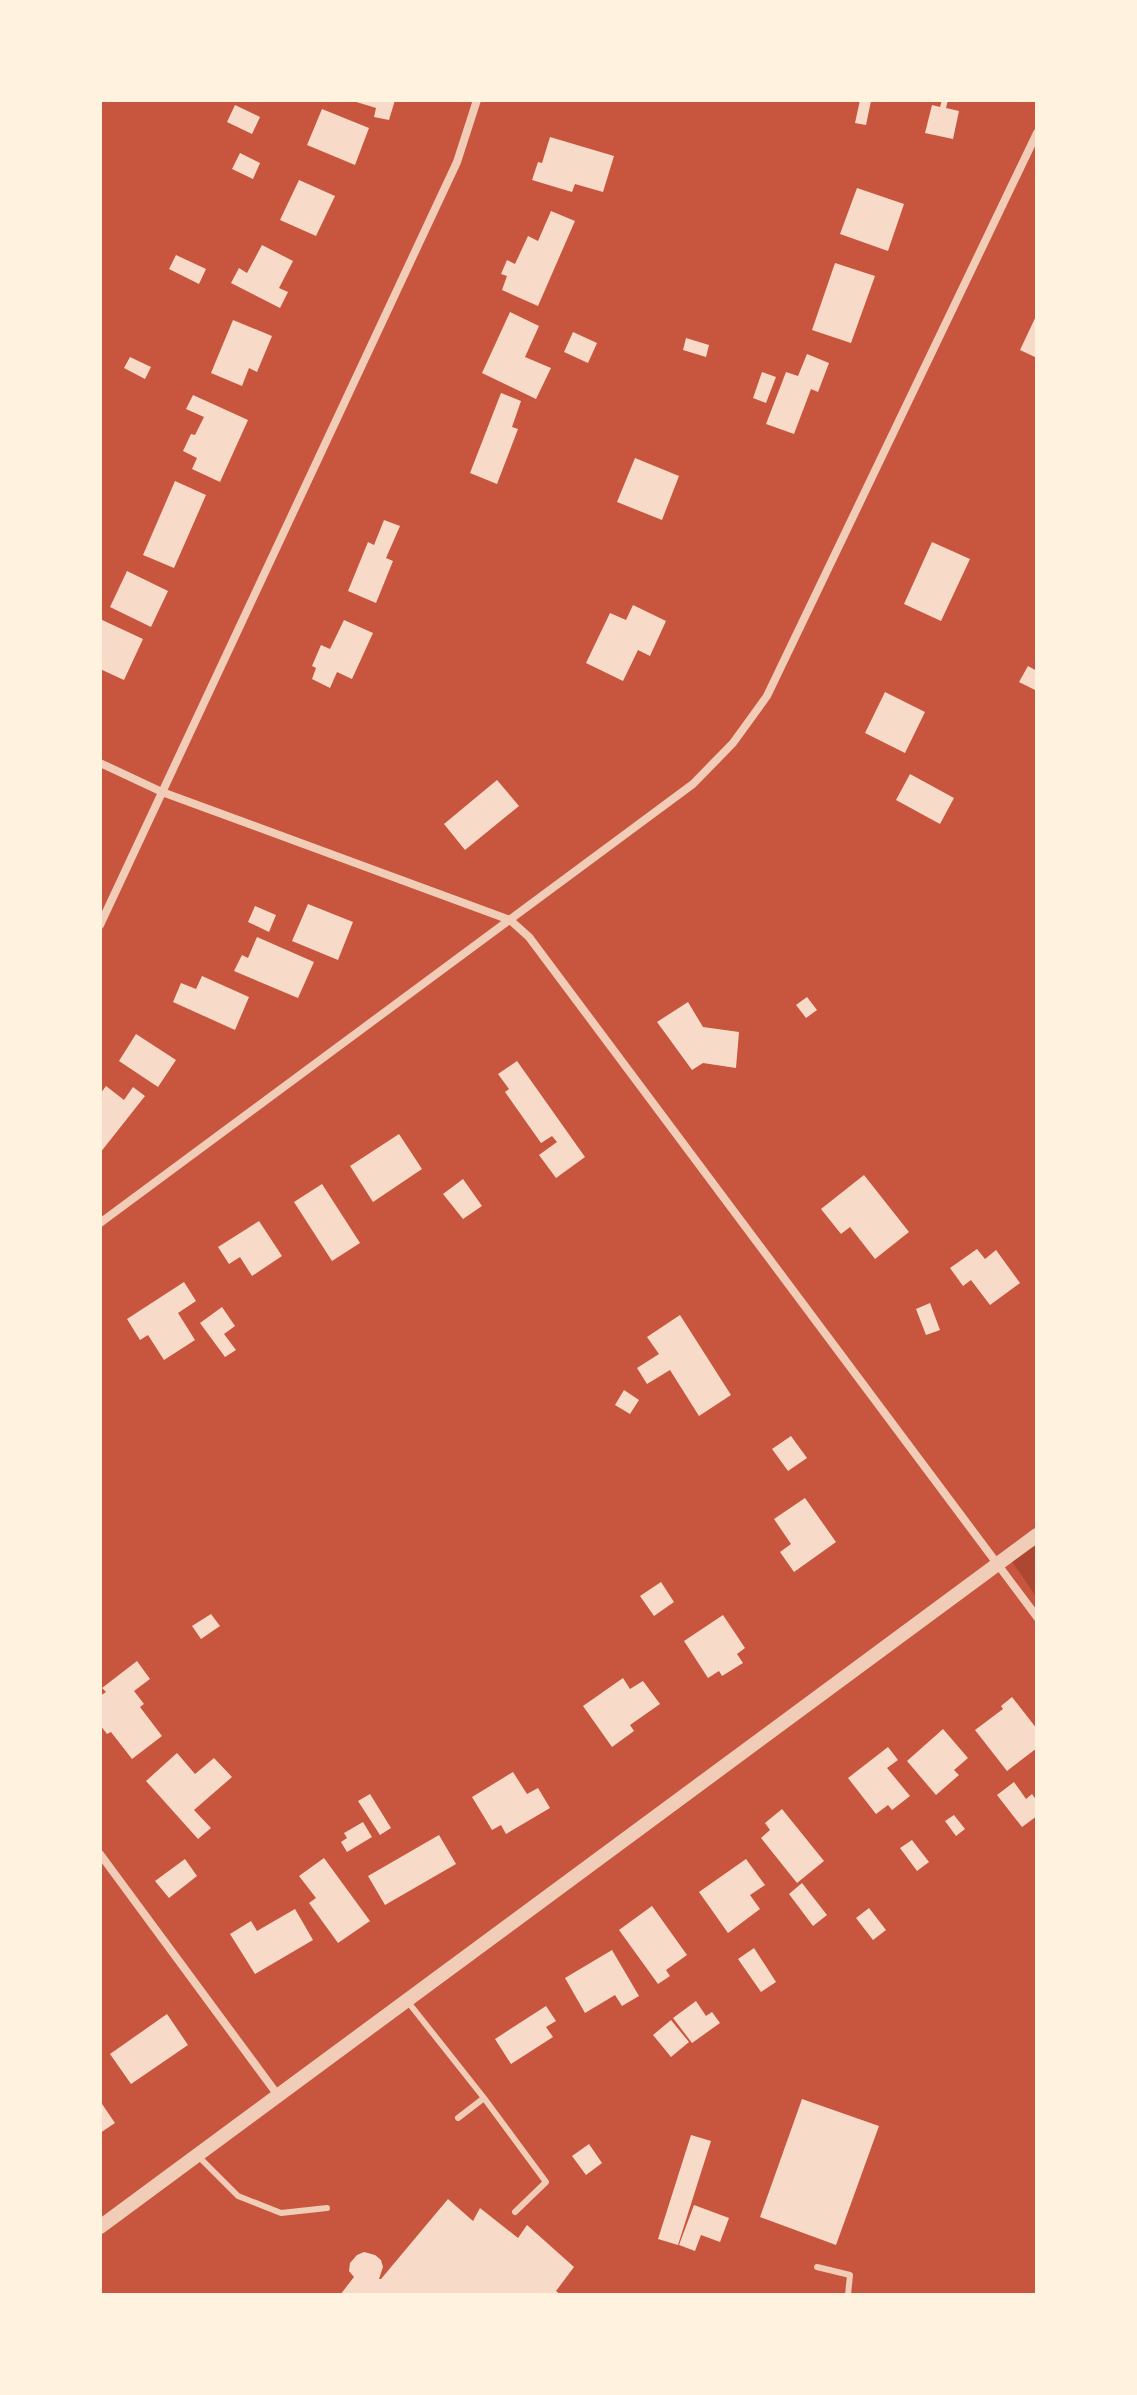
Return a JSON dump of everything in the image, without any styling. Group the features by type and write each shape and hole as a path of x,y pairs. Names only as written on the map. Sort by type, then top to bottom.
{"street":[{"path":"100,925 457,162 477,100"},
{"path":"100,1223 693,784 733,743 767,696 1037,133"},
{"path":"100,763 162,792 510,920 529,937 1037,1617"},
{"path":"100,2227 1037,1535"},
{"path":"100,1854 277,2094"}],"lane":[{"path":"406,1999 546,2182 515,2212"},
{"path":"458,2118 484,2098"},
{"path":"198,2156 238,2196 281,2213 327,2208"},
{"path":"817,2267 850,2275 848,2295"}],"shaded area":[{"path":"1037,1545 1037,1598 1011,1560"}],"building":[{"path":"350,100 395,100 389,120 374,117 376,108"},
{"path":"860,100 871,101 866,125 855,123"},
{"path":"942,100 948,100 946,108 959,111 953,139 925,133 932,105 940,107"},
{"path":"235,105 260,117 252,134 227,122"},
{"path":"322,109 369,128 355,165 307,145"},
{"path":"550,137 614,156 603,192 575,184 572,192 532,180 538,162 542,163"},
{"path":"240,153 260,163 253,179 232,169"},
{"path":"299,180 335,196 316,236 280,220"},
{"path":"857,188 904,204 888,251 840,234"},
{"path":"551,211 575,221 538,306 502,290 507,276 501,274 507,260 515,264 528,236 538,241"},
{"path":"262,245 293,261 279,288 288,292 280,308 231,283 239,268 247,273"},
{"path":"176,255 206,269 199,284 169,269"},
{"path":"835,263 875,276 851,343 812,330"},
{"path":"510,312 539,326 525,357 551,368 536,399 482,373"},
{"path":"1037,314 1037,358 1020,350"},
{"path":"233,320 272,336 257,372 249,368 242,386 211,373"},
{"path":"573,332 597,343 588,363 564,352"},
{"path":"686,338 709,345 706,357 683,350"},
{"path":"807,354 829,363 818,392 811,389 794,434 766,424 786,372 798,376"},
{"path":"130,357 151,367 145,379 124,368"},
{"path":"762,372 776,377 766,403 753,398"},
{"path":"501,393 521,401 512,427 518,429 497,484 470,473"},
{"path":"193,395 248,420 220,482 192,469 197,458 183,451 204,417 186,409"},
{"path":"635,458 679,476 662,520 617,502"},
{"path":"175,481 206,495 174,568 143,555"},
{"path":"384,520 400,526 386,558 393,561 376,603 348,591 368,542 374,545"},
{"path":"932,542 970,559 941,621 904,604"},
{"path":"127,571 168,591 151,627 110,607"},
{"path":"633,605 666,621 650,656 638,650 623,681 586,663 610,613 626,620"},
{"path":"100,619 143,639 124,680 100,669"},
{"path":"344,620 373,633 352,679 337,672 330,688 312,679 316,668 312,666 321,645 330,649"},
{"path":"1028,666 1037,671 1037,691 1019,682"},
{"path":"885,692 925,712 905,753 865,733"},
{"path":"910,774 954,798 940,824 896,800"},
{"path":"497,780 519,806 465,850 444,824"},
{"path":"308,904 353,922 338,960 292,941"},
{"path":"255,906 276,915 269,932 248,922"},
{"path":"257,937 314,962 298,998 234,971 242,955 248,958"},
{"path":"202,976 249,997 235,1030 173,1002 181,983 196,989"},
{"path":"807,997 817,1010 806,1018 796,1005"},
{"path":"688,1002 703,1027 739,1032 736,1068 703,1063 692,1070 657,1022"},
{"path":"136,1034 176,1060 158,1087 119,1061"},
{"path":"517,1061 585,1157 556,1178 539,1155 557,1142 552,1136 541,1143 505,1092 509,1089 498,1074"},
{"path":"106,1086 124,1100 133,1087 145,1096 100,1153 100,1094"},
{"path":"399,1134 422,1169 373,1202 350,1166"},
{"path":"864,1175 909,1232 875,1259 850,1227 841,1234 821,1209"},
{"path":"463,1179 482,1206 463,1219 443,1194"},
{"path":"322,1184 360,1243 332,1261 294,1202"},
{"path":"259,1221 282,1256 252,1276 240,1257 229,1264 218,1247"},
{"path":"977,1249 985,1259 996,1250 1020,1283 990,1305 971,1280 963,1286 950,1268"},
{"path":"184,1282 196,1301 178,1313 195,1340 164,1360 148,1335 140,1340 127,1319"},
{"path":"930,1303 940,1330 926,1335 916,1309"},
{"path":"222,1307 235,1326 224,1334 236,1350 225,1357 200,1323"},
{"path":"680,1315 731,1395 699,1416 670,1370 647,1384 637,1368 659,1354 647,1337"},
{"path":"624,1390 639,1400 630,1414 615,1405"},
{"path":"791,1436 807,1458 788,1471 772,1449"},
{"path":"805,1498 836,1542 794,1572 780,1552 791,1544 774,1519"},
{"path":"661,1582 674,1602 654,1616 640,1596"},
{"path":"211,1614 220,1626 201,1639 192,1626"},
{"path":"723,1615 745,1648 737,1654 743,1663 722,1676 719,1671 708,1678 684,1641"},
{"path":"137,1661 150,1679 134,1691 144,1704 140,1707 162,1736 132,1759 111,1732 107,1734 100,1725 100,1696 106,1692 102,1688"},
{"path":"623,1678 630,1689 643,1681 660,1704 630,1725 634,1731 612,1747 583,1706"},
{"path":"1012,1697 1037,1729 1037,1748 1007,1771 975,1730 1003,1709 1001,1706"},
{"path":"943,1729 968,1758 954,1770 959,1775 936,1795 907,1761"},
{"path":"888,1747 898,1760 887,1768 910,1796 892,1810 888,1805 876,1814 848,1778"},
{"path":"177,1753 195,1774 214,1758 232,1777 194,1810 211,1828 198,1839 146,1781"},
{"path":"513,1772 527,1794 538,1788 550,1808 506,1834 501,1825 492,1830 472,1797"},
{"path":"1014,1782 1026,1799 1032,1794 1037,1801 1037,1816 1022,1827 997,1795"},
{"path":"370,1794 391,1828 380,1835 358,1801"},
{"path":"782,1809 824,1861 797,1883 761,1838 770,1830 765,1823"},
{"path":"954,1815 965,1829 956,1836 945,1821"},
{"path":"363,1822 372,1837 347,1852 341,1842 347,1838 344,1833"},
{"path":"439,1835 456,1864 385,1905 368,1876"},
{"path":"912,1840 929,1862 917,1871 900,1848"},
{"path":"324,1858 370,1921 338,1943 309,1903 316,1898 299,1876"},
{"path":"185,1859 197,1876 169,1898 155,1881"},
{"path":"746,1859 765,1885 750,1895 760,1909 728,1933 699,1892"},
{"path":"802,1883 827,1915 813,1926 789,1894"},
{"path":"652,1906 687,1955 666,1970 670,1976 658,1984 619,1930"},
{"path":"869,1908 886,1930 873,1940 856,1918"},
{"path":"295,1909 313,1940 255,1974 230,1934 251,1921 257,1931"},
{"path":"754,1948 776,1982 761,1992 738,1959"},
{"path":"612,1950 639,1996 622,2006 615,1995 585,2013 565,1978"},
{"path":"696,2001 706,2016 712,2012 720,2023 692,2043 673,2018"},
{"path":"546,2006 556,2021 546,2027 553,2037 511,2064 495,2039"},
{"path":"167,2014 188,2045 131,2084 110,2054"},
{"path":"671,2020 689,2042 671,2057 653,2035"},
{"path":"802,2099 879,2126 836,2245 760,2217"},
{"path":"100,2101 115,2123 100,2133"},
{"path":"691,2135 711,2141 678,2245 658,2239"},
{"path":"589,2144 602,2163 586,2175 572,2156"},
{"path":"448,2199 473,2221 480,2208 518,2238 527,2225 574,2267 556,2291 561,2295 340,2295 354,2277 349,2271 350,2263 357,2255 364,2252 381,2260 381,2279"},
{"path":"694,2205 729,2218 720,2242 701,2235 695,2251 679,2245"}]}
